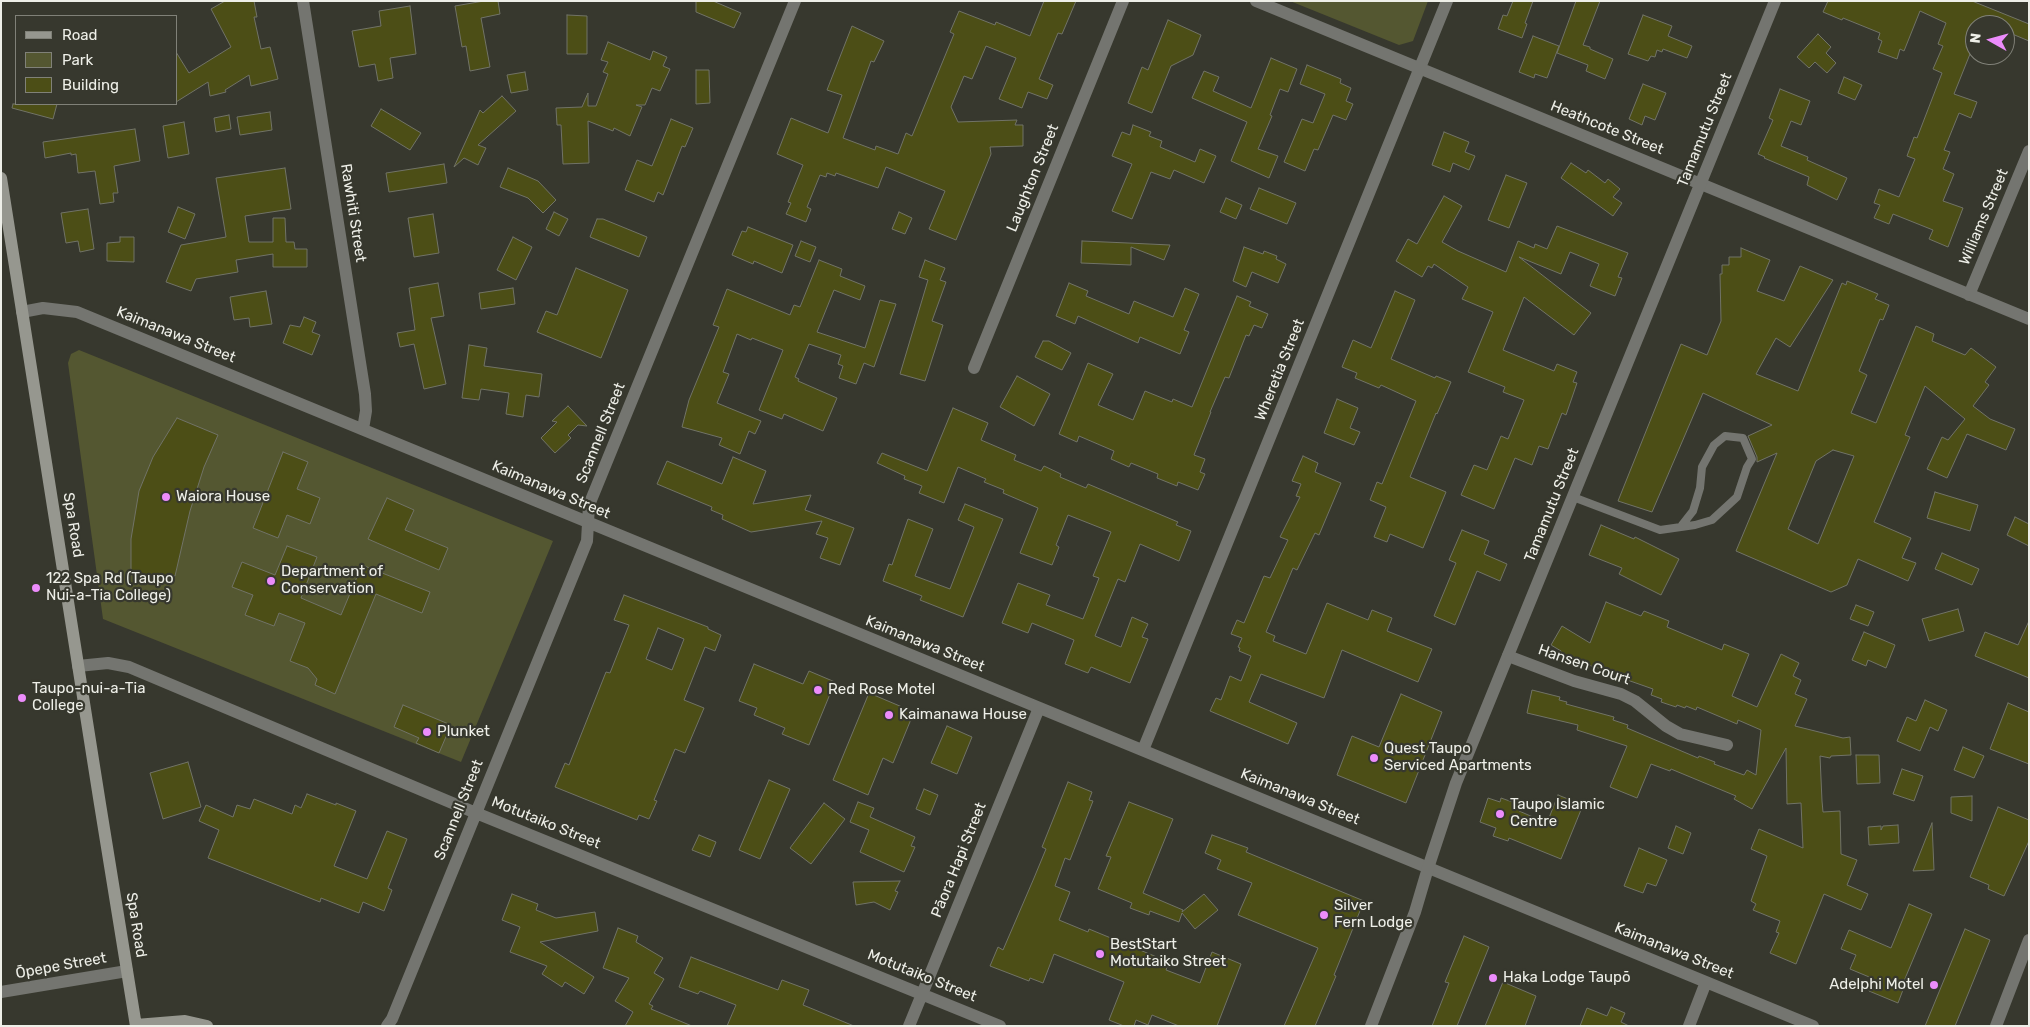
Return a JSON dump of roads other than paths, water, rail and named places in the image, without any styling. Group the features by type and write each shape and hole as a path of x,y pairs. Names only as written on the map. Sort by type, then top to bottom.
{"main road":[{"name":"Spa Road","path":"1,178 136,1025"},
{"path":"136,1025 185,1020 207,1026"}],"street":[{"name":"Rawhiti Street","path":"303,1 365,394 366,411 363,429"},
{"name":"Scannell Street","path":"390,1023 587,541 588,505 795,1"},
{"name":"Laughton Street","path":"974,368 1123,1"},
{"name":"Heathcote Street","path":"1256,1 2029,319"},
{"name":"Wheretia Street","path":"1143,750 1447,1"},
{"name":"Tamamutu Street","path":"1371,1026 1415,912 1456,783 1775,1"},
{"name":"Williams Street","path":"1969,295 2029,151"},
{"name":"Kaimanawa Street","path":"22,312 42,308 78,312 1812,1026"},
{"name":"Hansen Court","path":"1508,656 1574,681 1621,694 1635,700 1666,726 1680,734 1727,746"},
{"name":"Motutaiko Street","path":"78,666 108,663 129,667 476,812 1000,1026"},
{"name":"Pāora Hapi Street","path":"909,1026 1039,708"},
{"path":"1996,1026 2029,940"},
{"name":"Ōpepe Street","path":"1,992 127,971"},
{"path":"1689,1026 1706,982"}],"lane":[{"path":"1572,497 1660,530 1682,525 1695,525 1712,520 1737,498 1747,467 1752,459 1744,438 1725,436 1714,445 1702,467 1700,488 1694,511 1682,525"}],"place":[{"name":"Waiora House","path":"166,497"},
{"name":"Department of Conservation","path":"271,581"},
{"name":"122 Spa Rd (Taupo Nui-a-Tia College)","path":"36,588"},
{"name":"Red Rose Motel","path":"818,690"},
{"name":"Taupo-nui-a-Tia College","path":"22,698"},
{"name":"Kaimanawa House","path":"889,715"},
{"name":"Plunket","path":"427,732"},
{"name":"Quest Taupo Serviced Apartments","path":"1374,758"},
{"name":"Taupo Islamic Centre","path":"1500,814"},
{"name":"Silver Fern Lodge","path":"1324,915"},
{"name":"BestStart Motutaiko Street","path":"1100,954"},
{"name":"Haka Lodge Taupō","path":"1493,978"},
{"name":"Adelphi Motel","path":"1934,985"}]}
